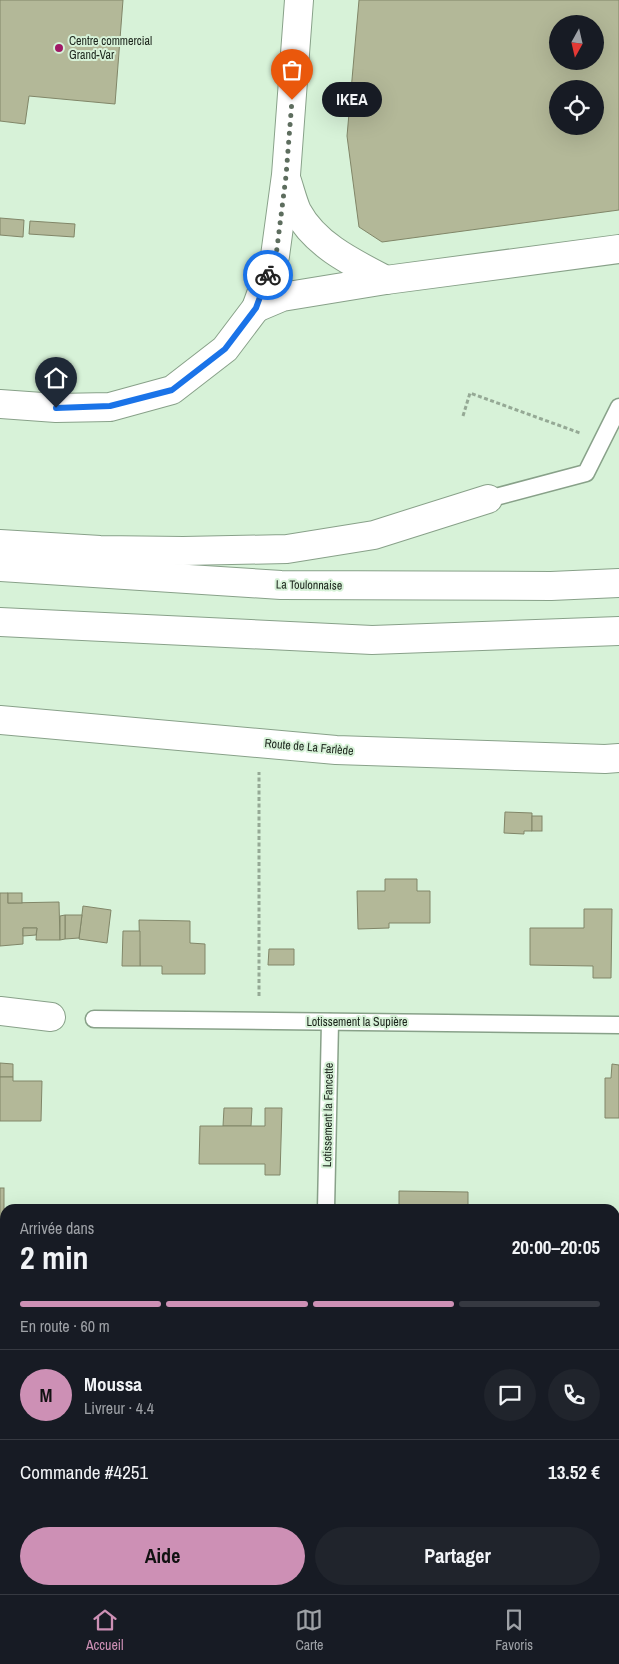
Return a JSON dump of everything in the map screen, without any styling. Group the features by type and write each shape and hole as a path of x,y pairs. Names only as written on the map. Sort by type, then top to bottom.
{"main road":[{"path":"0,404 56,408 110,406 172,390 225,349 256,308 276,256 286,176 299,0"},
{"path":"286,176 297,210 312,232 334,251 386,280"},
{"path":"256,308 282,297 386,280 619,249"},
{"path":"0,544 100,550 287,549 374,535 488,499"},
{"name":"La Toulonnaise","path":"0,567 281,585 551,586 619,583"},
{"path":"0,622 372,640 619,631"},
{"name":"Route de La Farlède","path":"0,720 336,750 619,758"},
{"path":"0,1011 51,1017"}],"lane":[{"path":"488,499 586,474 619,407"},
{"name":"Lotissement la Supière","path":"94,1020 619,1025"},
{"name":"Lotissement la Fancette","path":"326,1204 330,1022"}],"path":[{"path":"463,416 470,393 602,442"},
{"path":"259,1022 260,742"}],"building":[{"name":"Centre commercial Grand-Var","path":"0,0 123,0 115,104 29,96 25,124 0,121"},
{"path":"359,0 619,0 619,210 382,242 359,227 347,136"},
{"path":"0,218 24,220 23,237 0,235"},
{"path":"30,221 75,224 74,237 29,234"},
{"path":"505,812 532,813 532,831 524,831 524,834 504,833"},
{"path":"532,816 542,816 542,831 532,831"},
{"path":"385,879 417,879 417,891 430,891 430,923 389,923 389,928 358,929 357,891 385,891"},
{"path":"0,893 8,893 8,903 59,902 60,940 36,940 37,928 23,928 23,944 0,946"},
{"path":"8,893 22,893 22,903 8,903"},
{"path":"83,906 111,910 107,943 79,939"},
{"path":"584,909 612,909 611,978 593,978 593,966 530,965 530,928 584,928"},
{"path":"65,915 82,915 79,938 65,939"},
{"path":"65,915 65,939 60,940 60,916"},
{"path":"139,920 190,921 190,943 205,944 205,974 162,974 162,966 140,966"},
{"path":"23,928 37,928 36,935 23,936"},
{"path":"123,931 140,931 140,966 122,966"},
{"path":"269,949 294,949 294,965 268,965"},
{"path":"0,1063 13,1064 13,1077 0,1077"},
{"path":"612,1064 619,1065 619,1118 605,1118 605,1078 611,1078"},
{"path":"0,1077 13,1077 13,1081 42,1081 41,1121 0,1121"},
{"path":"224,1108 252,1108 251,1126 223,1126"},
{"path":"265,1108 282,1108 280,1175 265,1175 265,1164 199,1164 200,1126 265,1126"},
{"path":"0,1188 4,1188 4,1204 0,1204"},
{"path":"399,1191 468,1192 468,1204 399,1204"}],"way so far":[{"path":"268,275 276,256 286,176 292,100"}],"place":[{"name":"Centre commercial Grand-Var","path":"59,48"},
{"name":"IKEA","path":"292,100"}],"route":[{"path":"56,408 110,406 172,390 225,349 256,308 268,275"}]}
